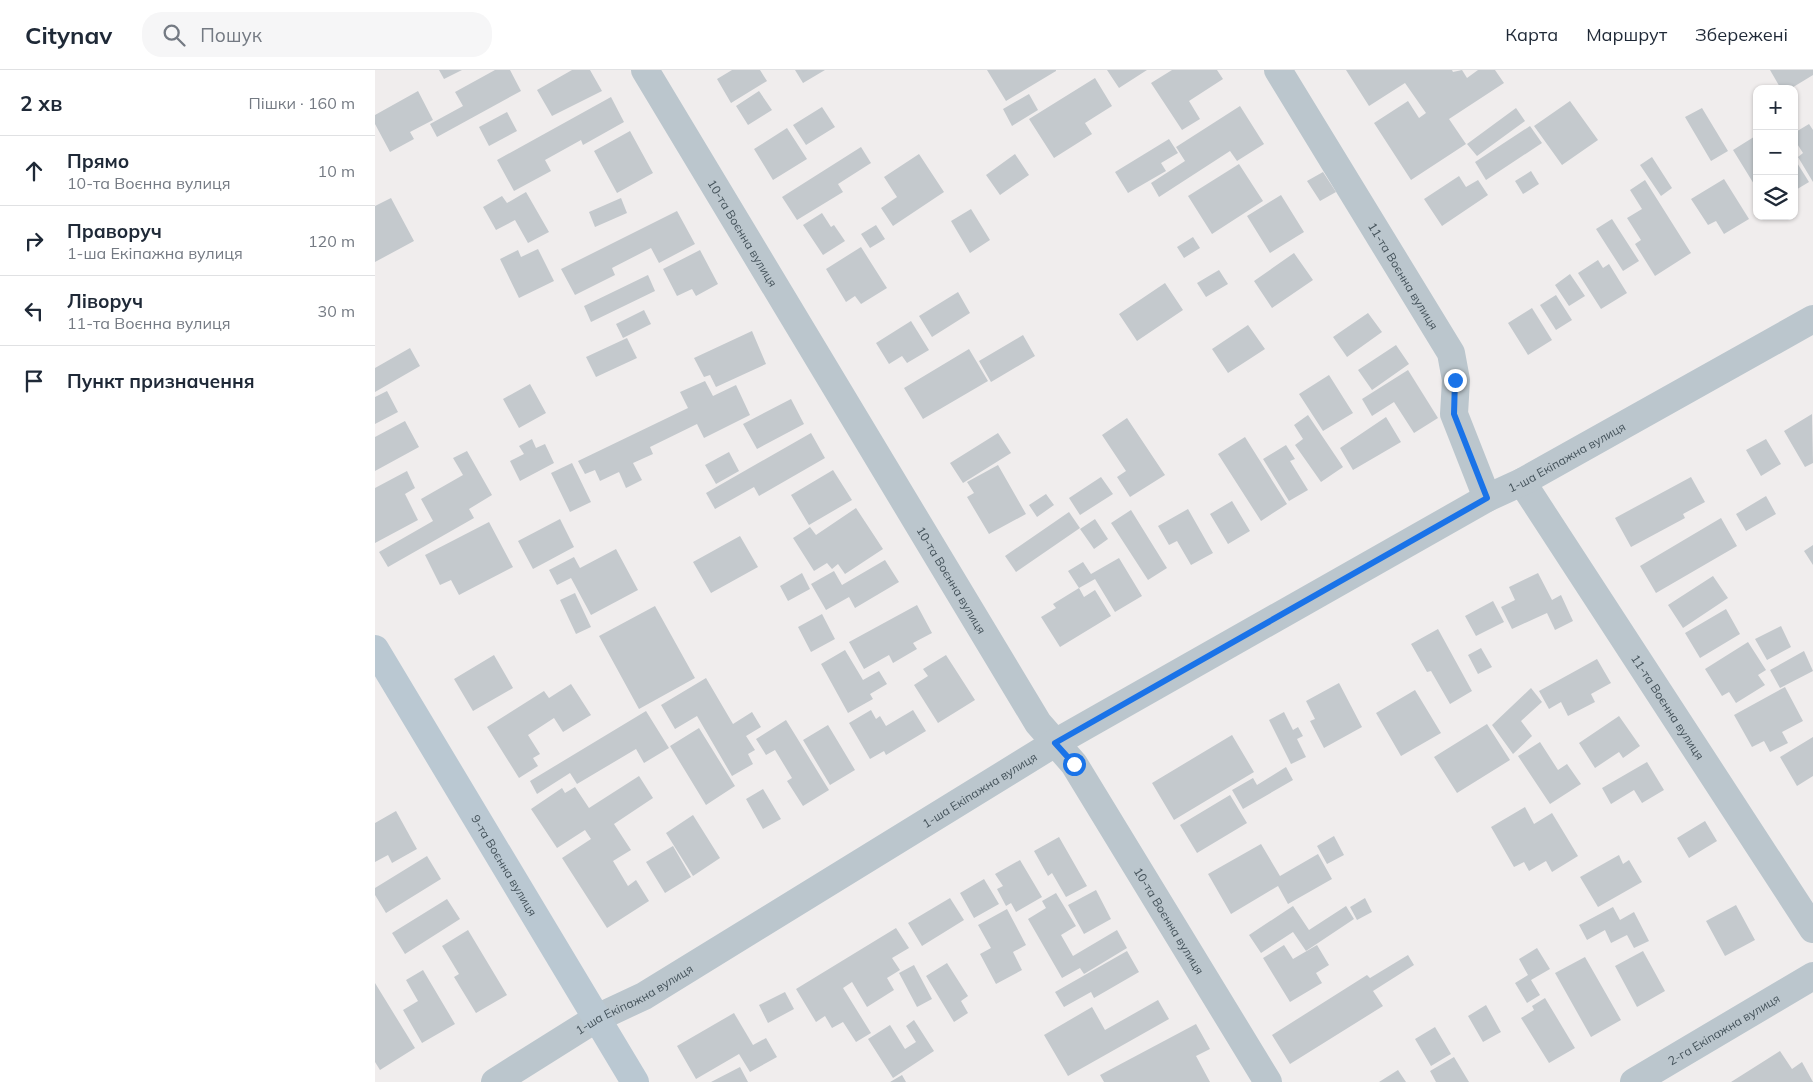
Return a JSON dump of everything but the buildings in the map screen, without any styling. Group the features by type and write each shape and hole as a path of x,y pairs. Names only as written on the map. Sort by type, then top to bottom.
{"street":[{"name":"10-та Воєнна вулиця","path":"645,70 1038,723 1074,764 1268,1082"},
{"name":"11-та Воєнна вулиця","path":"1278,70 1451,353 1455,380 1454,414 1487,498"},
{"name":"1-ша Екіпажна вулиця","path":"495,1082 597,1018 644,996 1055,743 1487,498 1522,482 1813,319"},
{"name":"11-та Воєнна вулиця","path":"1522,482 1813,930"},
{"name":"9-та Воєнна вулиця","path":"375,649 635,1082"},
{"name":"2-га Екіпажна вулиця","path":"1634,1082 1813,976"}],"route":[{"path":"1074,764 1055,743 1487,498 1454,414 1455,380"}]}
